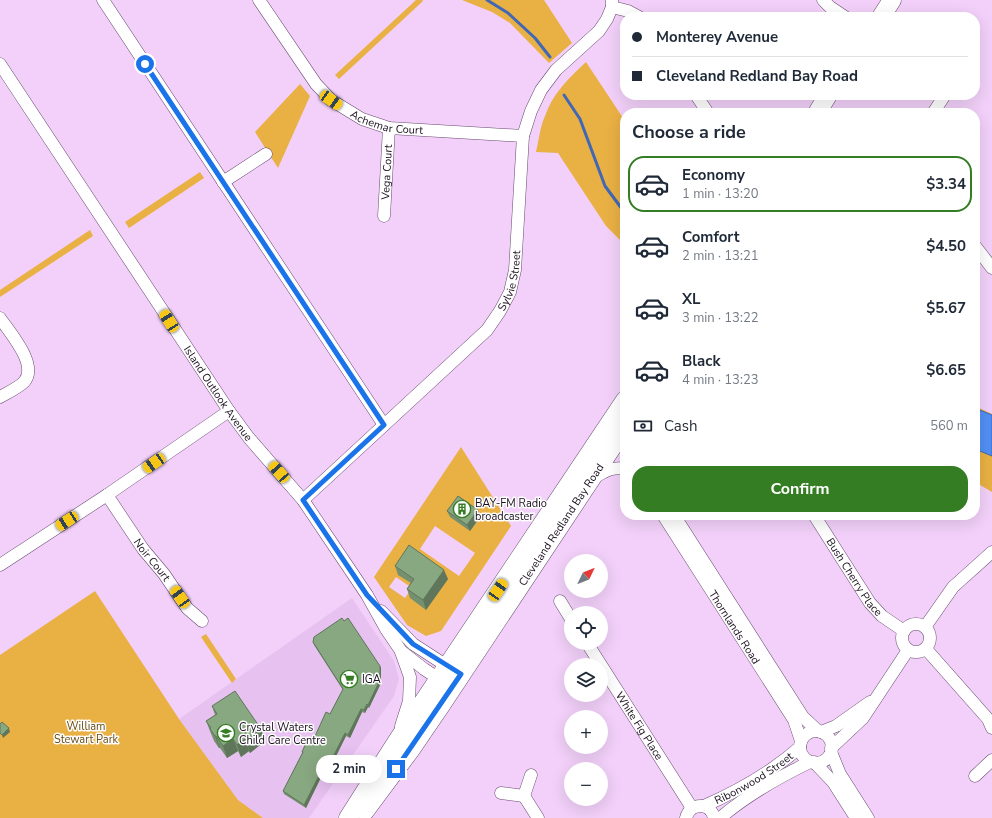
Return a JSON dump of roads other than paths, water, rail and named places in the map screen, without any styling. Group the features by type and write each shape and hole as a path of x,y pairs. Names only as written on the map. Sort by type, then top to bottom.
{"highway":[{"path":"884,12 892,0"},
{"name":"Cleveland Redland Bay Road","path":"360,818 412,748 450,677 620,408"},
{"name":"Cleveland Redland Bay Road","path":"348,818 397,741 450,677 620,435"}],"street":[{"path":"103,0 384,425"},
{"name":"Achemar Court","path":"259,0 309,76 331,100 362,119 389,128 523,136"},
{"path":"823,0 838,12"},
{"path":"612,4 628,12"},
{"name":"Sylvie Street","path":"303,500 487,330 500,311 510,292 515,270 523,136 531,111 541,90 556,70 599,31 607,19 612,4"},
{"name":"Island Outlook Avenue","path":"0,64 229,412 249,438 303,500 367,595 386,629 401,651 450,677"},
{"name":"Vega Court","path":"384,216 389,128"},
{"path":"223,182 266,154"},
{"path":"980,252 992,268"},
{"path":"0,318 26,358 29,370 24,381 0,397"},
{"path":"0,565 107,495 229,412"},
{"path":"590,480 609,469 620,468"},
{"name":"Noir Court","path":"107,495 143,549 164,574 188,608 202,621"},
{"name":"Thornlands Road","path":"666,520 794,720 803,756 812,762 833,782 856,818"},
{"name":"Thornlands Road","path":"677,520 803,717 820,732 827,736 831,742 831,750 840,774 868,818"},
{"name":"Bush Cherry Place","path":"817,520 870,603 882,616 904,631"},
{"path":"925,627 953,587 992,552"},
{"name":"Island Outlook Avenue","path":"367,595 413,644 450,677"},
{"path":"560,601 564,608"},
{"path":"916,624 925,627 930,635 929,645 926,649 918,653 908,650 905,648 902,640 904,631 916,624"},
{"path":"926,649 988,719 992,728"},
{"name":"White Fig Place","path":"592,650 694,810"},
{"path":"812,762 821,762 827,758 831,750 864,718 908,650"},
{"path":"397,741 409,701 410,677 401,651"},
{"path":"800,744 805,735 810,732 820,732 836,726 878,695"},
{"name":"Ribonwood Street","path":"694,810 729,795 785,760 800,744"},
{"path":"975,776 992,760"},
{"name":"Ribonwood Street","path":"720,818 740,802 790,771 812,762"},
{"path":"524,796 531,775"},
{"path":"501,793 524,796"},
{"path":"524,796 538,818"},
{"name":"Ribonwood Street","path":"694,810 710,810 714,818"}],"water":[{"path":"980,410 992,415 992,456 980,451"}],"waterway":[{"path":"487,0 508,13 535,38 550,57"},
{"path":"564,95 580,119 605,186 620,206"}],"place":[{"name":"BAY-FM Radio broadcaster","path":"462,509"},
{"name":"IGA","path":"349,679"},
{"name":"Crystal Waters Child Care Centre","path":"226,733"}],"park label":[{"name":"William Stewart Park","path":"86,732"}]}
